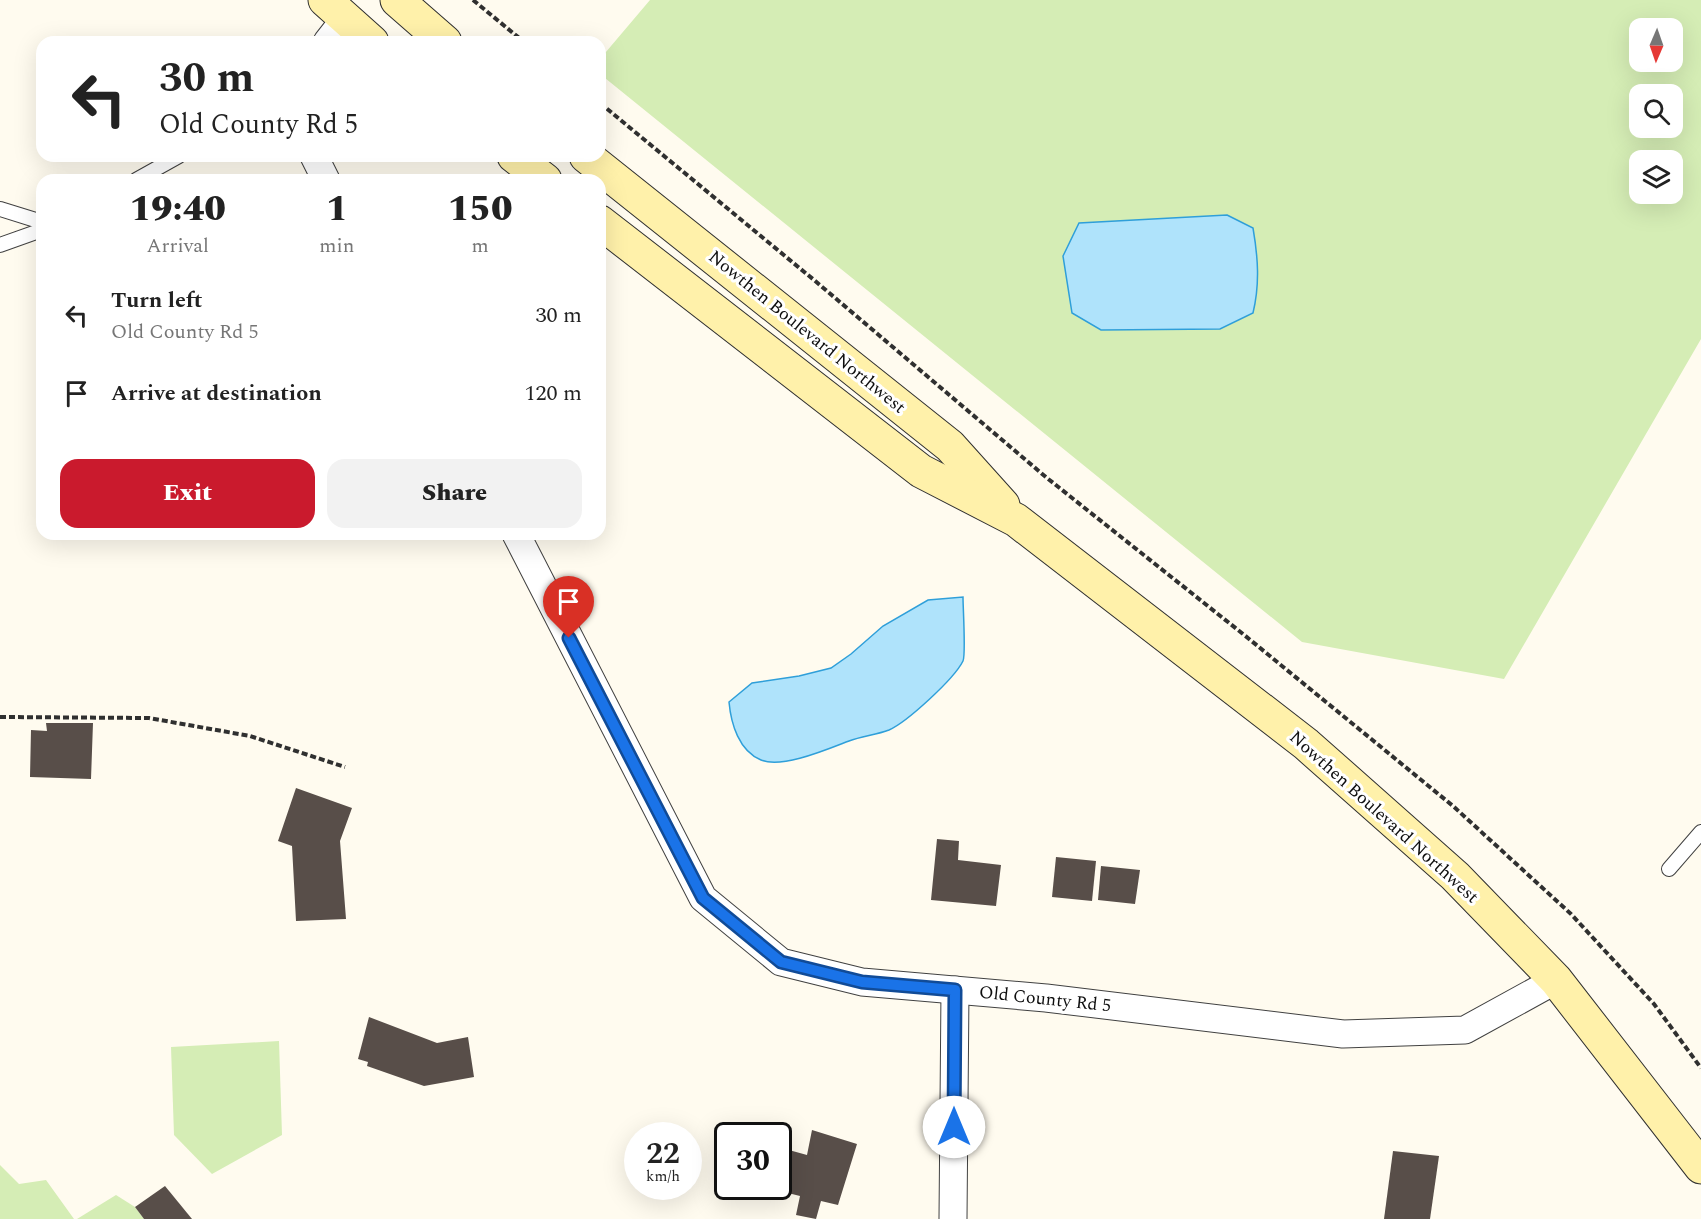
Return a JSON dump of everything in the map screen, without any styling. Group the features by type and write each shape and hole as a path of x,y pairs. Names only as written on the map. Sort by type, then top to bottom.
{"street":[{"path":"397,0 438,36"},
{"path":"333,20 361,36"},
{"path":"522,162 537,174"},
{"name":"Nowthen Boulevard Northwest","path":"594,162 950,446 1016,520"},
{"name":"Nowthen Boulevard Northwest","path":"606,227 921,471 1016,520 1306,744 1455,876 1556,980 1701,1167"},
{"name":"Old County Rd 5","path":"519,540 703,898 781,962 862,982 1046,998 1343,1034 1465,1030 1556,980"},
{"path":"953,1219 955,990"}],"lane":[{"path":"146,174 168,162"},
{"path":"0,209 36,220"},
{"path":"0,245 36,232"},
{"path":"1669,869 1701,832"}],"path":[{"path":"473,0 518,36"},
{"path":"606,108 814,280 1047,478 1243,634 1453,806 1571,914 1654,1004 1701,1068"},
{"path":"0,717 149,718 250,736 345,767"}],"green space":[{"path":"650,0 1701,0 1701,339 1504,679 1302,642 606,79 606,52"},
{"path":"279,1041 282,1135 212,1174 174,1135 171,1047"},
{"path":"0,1165 19,1184 46,1180 74,1219 0,1219"},
{"path":"116,1195 135,1207 144,1219 77,1219"}],"water":[{"path":"1227,215 1253,228 1258,270 1253,313 1220,329 1101,330 1072,313 1063,256 1079,223"},
{"path":"963,597 963,661 940,689 897,725 884,732 854,739 805,757 781,762 761,760 753,756 742,743 734,728 729,702 752,683 799,676 831,668 883,626 928,600"}],"building":[{"path":"46,723 93,723 91,779 30,777 31,730 47,731"},
{"path":"296,788 352,808 340,841 346,919 296,921 292,846 278,841"},
{"path":"937,839 959,841 958,860 1001,865 996,906 931,900"},
{"path":"1056,857 1096,861 1092,901 1052,897"},
{"path":"1101,866 1140,870 1135,904 1098,900"},
{"path":"369,1017 437,1043 468,1037 474,1077 424,1086 367,1066 368,1062 358,1059"},
{"path":"812,1130 857,1144 838,1205 821,1201 816,1219 796,1215 800,1196 792,1194 792,1151 807,1155"},
{"path":"1393,1151 1439,1156 1430,1219 1384,1219"},
{"path":"165,1186 192,1219 144,1219 135,1207"}],"route":[{"path":"569,638 703,898 781,962 862,982 955,990 954,1127"}]}
